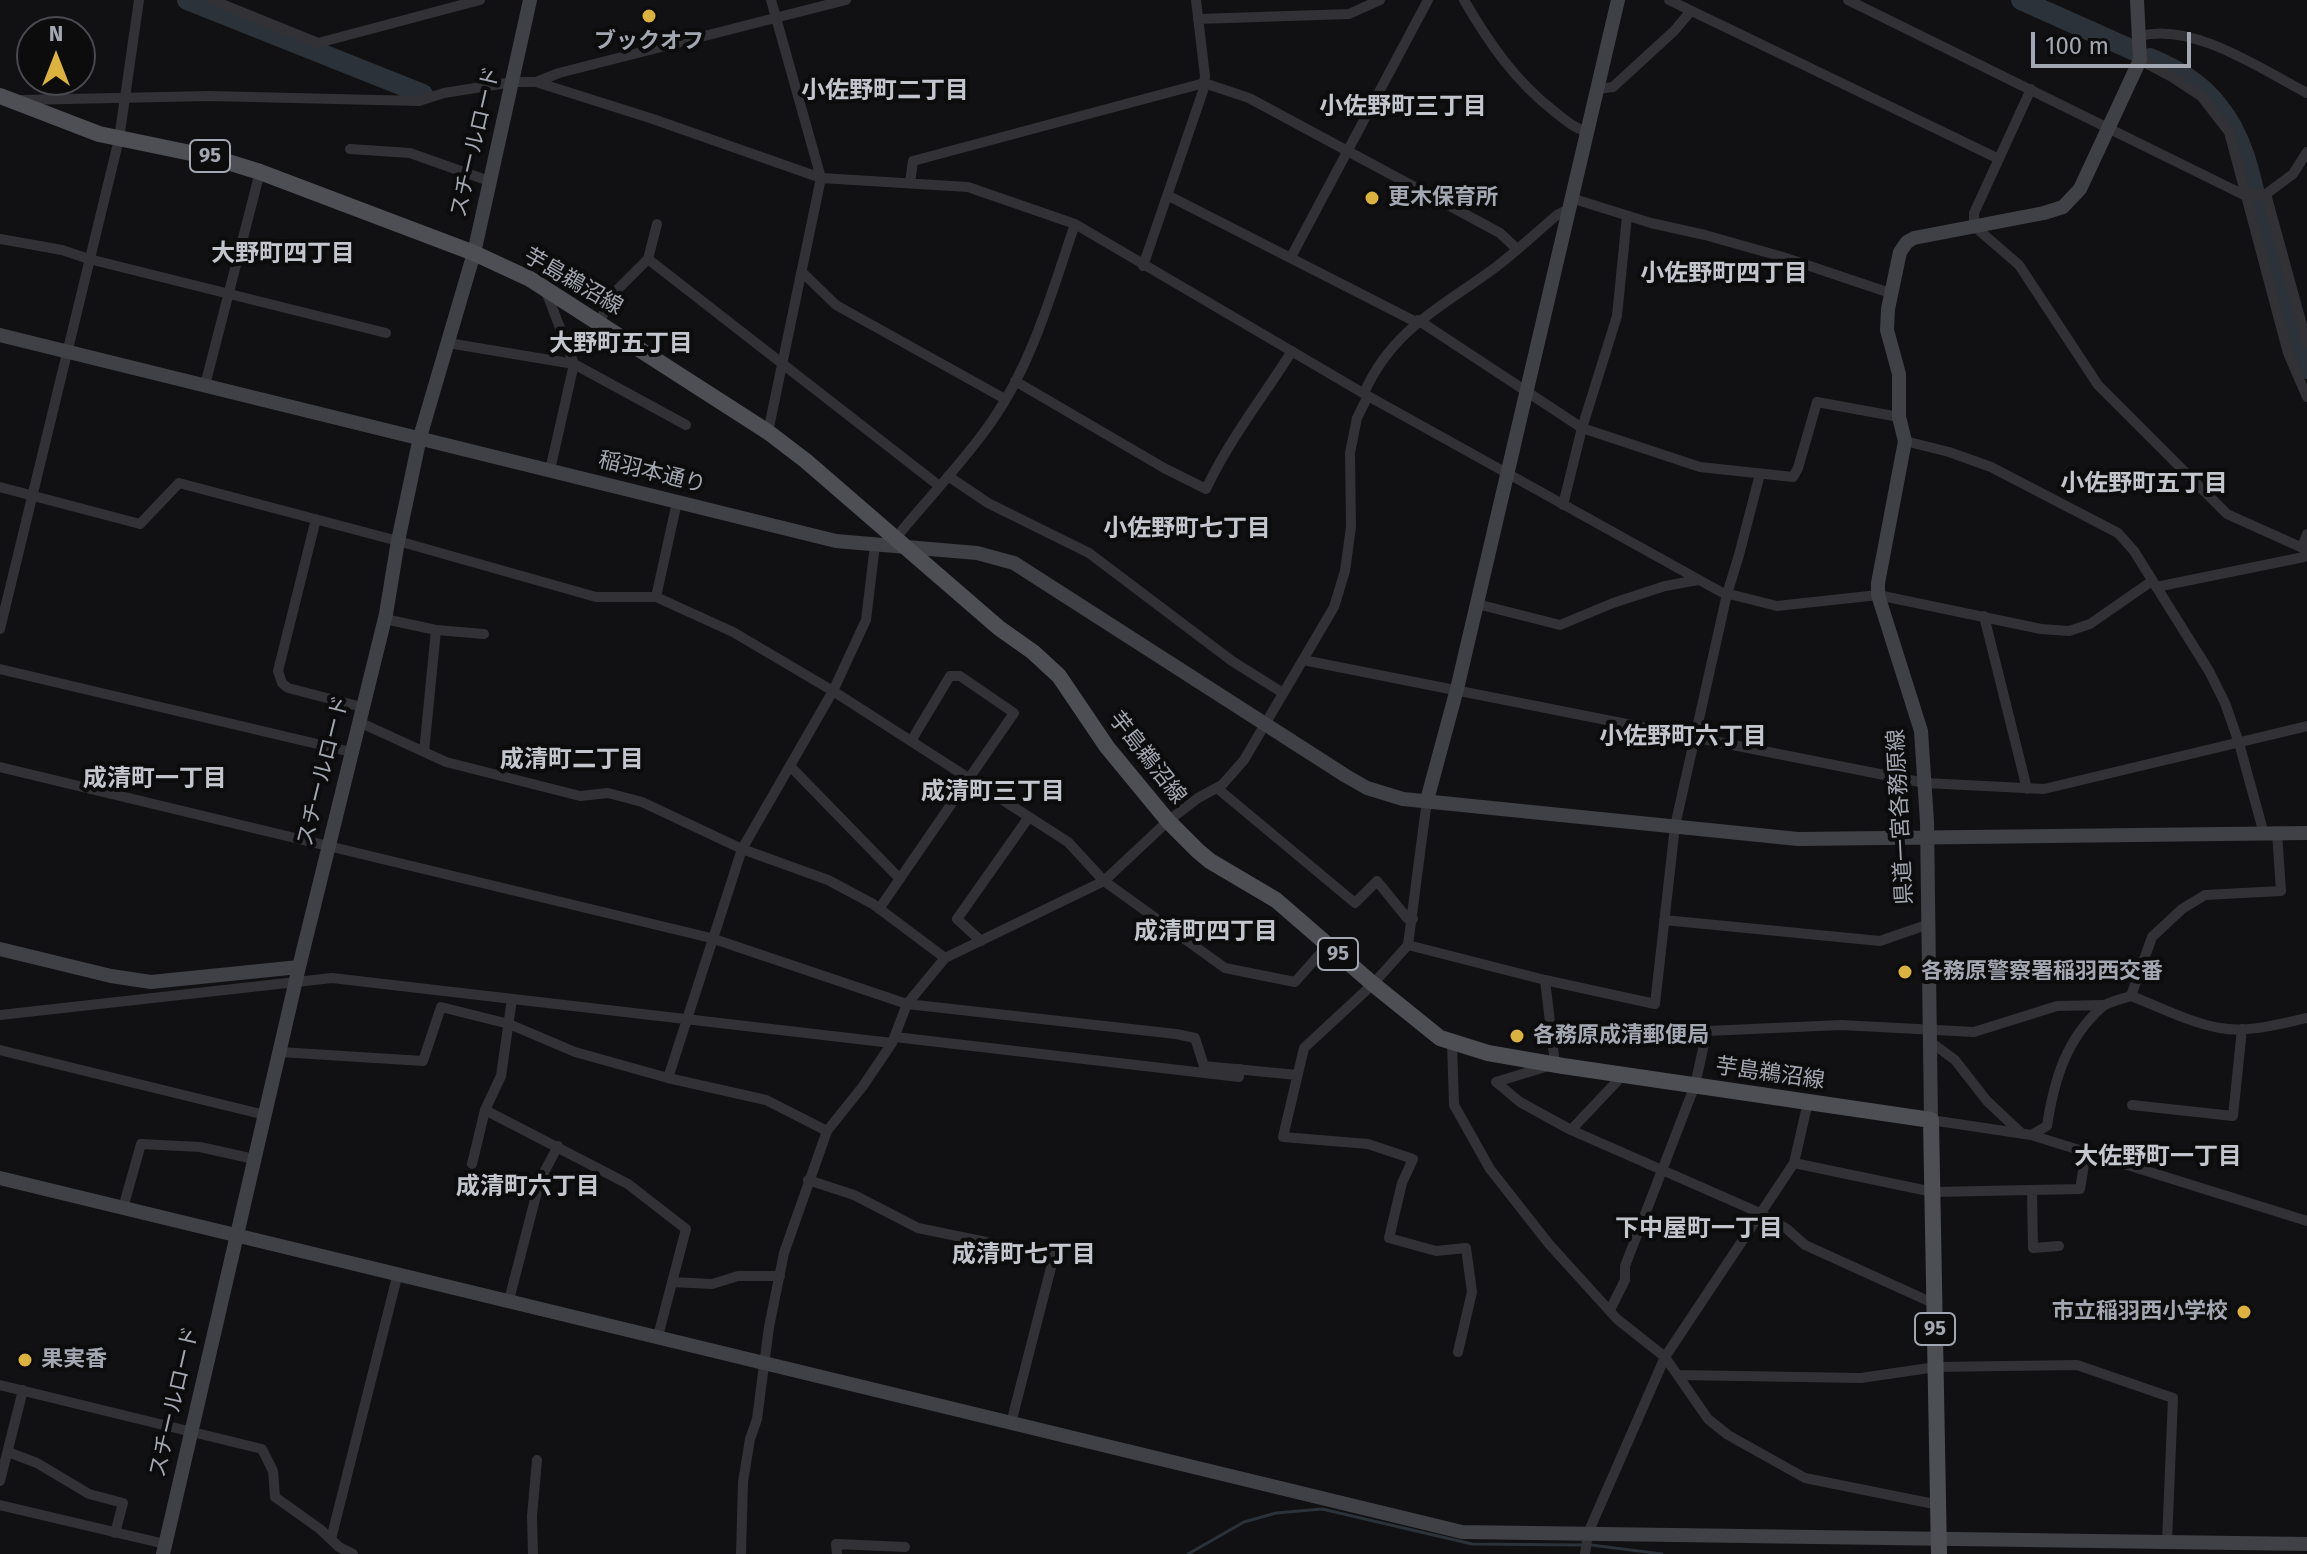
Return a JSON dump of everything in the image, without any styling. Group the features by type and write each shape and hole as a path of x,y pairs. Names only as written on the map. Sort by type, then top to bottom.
{"main road":[{"name":"芋島鵜沼線","path":"6,98 119,139 201,154 260,172 474,253 545,287 768,432 1059,676 1107,747 1168,821 1210,861 1276,900 1440,1038 1488,1053 1931,1120"},
{"name":"95","path":"1931,1120 1939,1546"}],"street":[{"path":"0,629 4,592 68,352 119,139 139,0"},
{"path":"212,0 318,43 480,0"},
{"name":"スチールロード","path":"164,1549 235,1233 385,619 420,437 474,253 530,0"},
{"path":"768,432 821,178 771,0"},
{"path":"536,82 559,73 846,0"},
{"path":"1143,266 1169,196 1204,83 1196,0"},
{"path":"1198,19 1349,14 1380,0"},
{"path":"1291,257 1428,0"},
{"path":"1464,0 1488,41 1512,73 1537,98 1587,132"},
{"path":"1458,1352 1472,1292 1466,1248 1436,1251 1389,1238 1402,1183 1413,1159 1368,1144 1283,1137 1304,1048 1373,984 1408,945 1427,800 1457,689 1618,0"},
{"path":"1669,0 1689,6 1999,159"},
{"path":"1848,0 2246,195 2263,194 2293,174 2307,152"},
{"name":"県道一宮各務原線","path":"1931,1120 1932,1038 1921,731 1878,595 1905,441 1899,417 1901,387 1887,330 1890,293 1900,252 1914,238 2063,207 2080,189 2140,60 2137,0"},
{"path":"1597,89 1613,87 1674,31 1689,6"},
{"path":"2140,36 2154,32 2211,43 2307,93"},
{"path":"2140,60 2201,96 2229,132 2288,353 2307,397"},
{"path":"6,98 224,96 419,101 444,93 513,82 536,82 821,178 968,187 1075,224 1366,395 1698,580 1727,594 1777,606 1878,595 2041,629 2069,631 2090,624 2154,584 2304,557 2307,534"},
{"path":"910,183 913,161 1204,83 1249,98 1500,233 1517,249"},
{"path":"2031,89 1974,213 1974,226 2019,265 2098,385 2227,514 2305,549"},
{"path":"350,149 410,153 489,181"},
{"path":"205,385 260,172"},
{"path":"2263,194 2307,343"},
{"path":"1169,196 1417,321 1582,428 1700,467 1793,477 1817,402 1899,417"},
{"path":"1570,203 1783,257 1890,293"},
{"path":"741,1554 743,1482 750,1439 757,1419 769,1327 784,1253 827,1131 863,1086 893,1040 907,1004 945,958 1104,881 1168,821 1217,788 1244,760 1334,607 1345,571 1351,527 1350,453 1357,418 1375,368 1417,321 1517,249 1570,203"},
{"path":"1563,505 1582,428 1617,316 1627,216"},
{"path":"599,322 616,291 648,259 657,224"},
{"path":"900,543 938,485 993,420 1015,381 1036,339 1075,224"},
{"path":"0,239 62,250 386,333"},
{"path":"648,259 938,485"},
{"path":"803,273 836,305 1005,399"},
{"path":"545,287 574,364 550,470"},
{"name":"稲羽本通り","path":"0,335 836,541 875,545 900,543 977,553 1014,563 1367,788 1403,799 1798,839 2307,833"},
{"path":"448,343 574,364 686,425"},
{"path":"1015,381 1206,489 1224,451 1251,417 1292,351"},
{"path":"1905,441 1991,467 2118,533 2134,551 2209,671 2225,703 2271,834 2281,891 2205,895 2182,909 2152,937 2131,996"},
{"path":"1408,945 1655,1004 1675,826 1727,594 1760,474"},
{"path":"948,476 988,503 1089,553 1232,661 1283,693"},
{"path":"0,487 140,524 179,483 596,597 656,597 733,632 833,691 1068,842 1104,881 1225,968 1295,982 1328,945"},
{"path":"656,597 677,502"},
{"path":"316,519 278,671 282,683 288,688 361,715 446,762 580,796 608,793 642,802 742,849 828,880 879,909 945,958"},
{"path":"668,1078 742,849 833,691 866,620 875,545 881,536 881,528"},
{"path":"1477,604 1560,625 1665,586 1698,580"},
{"path":"1984,616 2027,789"},
{"path":"385,619 436,630 484,634"},
{"path":"424,752 436,630"},
{"path":"1303,660 1925,783 2044,789 2307,726"},
{"path":"0,669 351,752"},
{"path":"879,909 1014,713 960,676 950,676 911,741"},
{"path":"790,766 900,879"},
{"path":"0,767 711,938 907,1004 1176,1034 1195,1038 1204,1066 1297,1075"},
{"path":"1217,788 1355,903 1377,881 1407,918 1413,919"},
{"path":"981,941 957,919 1029,817"},
{"path":"1664,920 1880,941 1929,924"},
{"path":"0,949 111,976 151,982 298,975 1239,1077 1240,1069"},
{"path":"0,1015 298,975"},
{"path":"1545,980 1555,1064 1496,1082 1520,1102 1571,1130 1760,1213 1787,1229 1805,1245 1935,1304"},
{"path":"1610,1310 1625,1280 1625,1266 1695,1085 1707,1031 1841,1025 1932,1038 1974,1032 2057,1006 2103,1005 2131,996 2181,1018 2222,1029 2242,1029 2307,1018"},
{"path":"472,1164 485,1110 501,1076 512,999"},
{"path":"2026,1134 2047,1126 2051,1100 2067,1050 2103,1005"},
{"path":"280,1052 423,1061 441,1007 509,1024 575,1052 668,1078 766,1100 827,1131"},
{"path":"2132,1105 2233,1116 2242,1029"},
{"path":"1932,1038 1955,1060 1987,1101 2026,1134"},
{"path":"1452,1043 1454,1105 1490,1169 1549,1244 1610,1310 1665,1357 1708,1419 1728,1435 1805,1478 1939,1505"},
{"path":"0,1050 265,1115"},
{"path":"1571,1130 1623,1075"},
{"path":"1585,1552 1588,1533 1665,1357 1794,1163 1808,1102"},
{"path":"485,1110 628,1184 686,1229 658,1336"},
{"path":"1931,1120 2026,1134 2307,1221"},
{"path":"123,1208 141,1144 200,1147 254,1159"},
{"path":"509,1300 540,1180 558,1146"},
{"path":"1794,1163 1933,1192 2080,1189 2086,1153"},
{"path":"0,1178 1462,1532 1588,1533 1939,1546 2167,1542 2268,1549 2307,1544"},
{"path":"808,1180 854,1195 918,1228 1054,1256 1011,1423"},
{"path":"2032,1190 2033,1248 2059,1246"},
{"path":"331,1539 398,1273"},
{"path":"672,1282 712,1284 738,1276 780,1276"},
{"path":"1678,1375 1861,1378 1936,1367 2077,1365 2173,1398 2167,1542"},
{"path":"0,1385 262,1449 273,1471 275,1497 353,1554"},
{"path":"0,1481 23,1390"},
{"path":"8,1452 37,1463 89,1494 123,1503 115,1533"},
{"path":"533,1554 532,1516 537,1460"},
{"path":"0,1505 115,1533 164,1549"},
{"path":"837,1554 836,1544 905,1547"}],"waterway":[{"path":"187,0 423,94"},
{"path":"2021,0 2135,51"},
{"path":"2150,58 2179,72 2204,91 2219,107 2237,136 2283,302 2307,369"},
{"path":"1188,1554 1244,1522 1276,1513 1322,1509 1472,1544 1583,1545"},
{"path":"1591,1545 1662,1554"}],"place":[{"name":"ブックオフ","path":"649,16"},
{"name":"更木保育所","path":"1372,198"},
{"name":"各務原警察署稲羽西交番","path":"1905,972"},
{"name":"各務原成清郵便局","path":"1517,1036"},
{"name":"市立稲羽西小学校","path":"2244,1312"},
{"name":"果実香","path":"25,1360"}],"district":[{"name":"小佐野町二丁目","path":"885,91"},
{"name":"小佐野町三丁目","path":"1403,107"},
{"name":"大野町四丁目","path":"283,254"},
{"name":"小佐野町四丁目","path":"1724,274"},
{"name":"大野町五丁目","path":"621,344"},
{"name":"小佐野町五丁目","path":"2144,484"},
{"name":"小佐野町七丁目","path":"1187,529"},
{"name":"小佐野町六丁目","path":"1683,737"},
{"name":"成清町二丁目","path":"572,760"},
{"name":"成清町一丁目","path":"155,779"},
{"name":"成清町三丁目","path":"993,792"},
{"name":"成清町四丁目","path":"1206,932"},
{"name":"大佐野町一丁目","path":"2158,1157"},
{"name":"成清町六丁目","path":"528,1187"},
{"name":"下中屋町一丁目","path":"1699,1229"},
{"name":"成清町七丁目","path":"1024,1255"}]}
